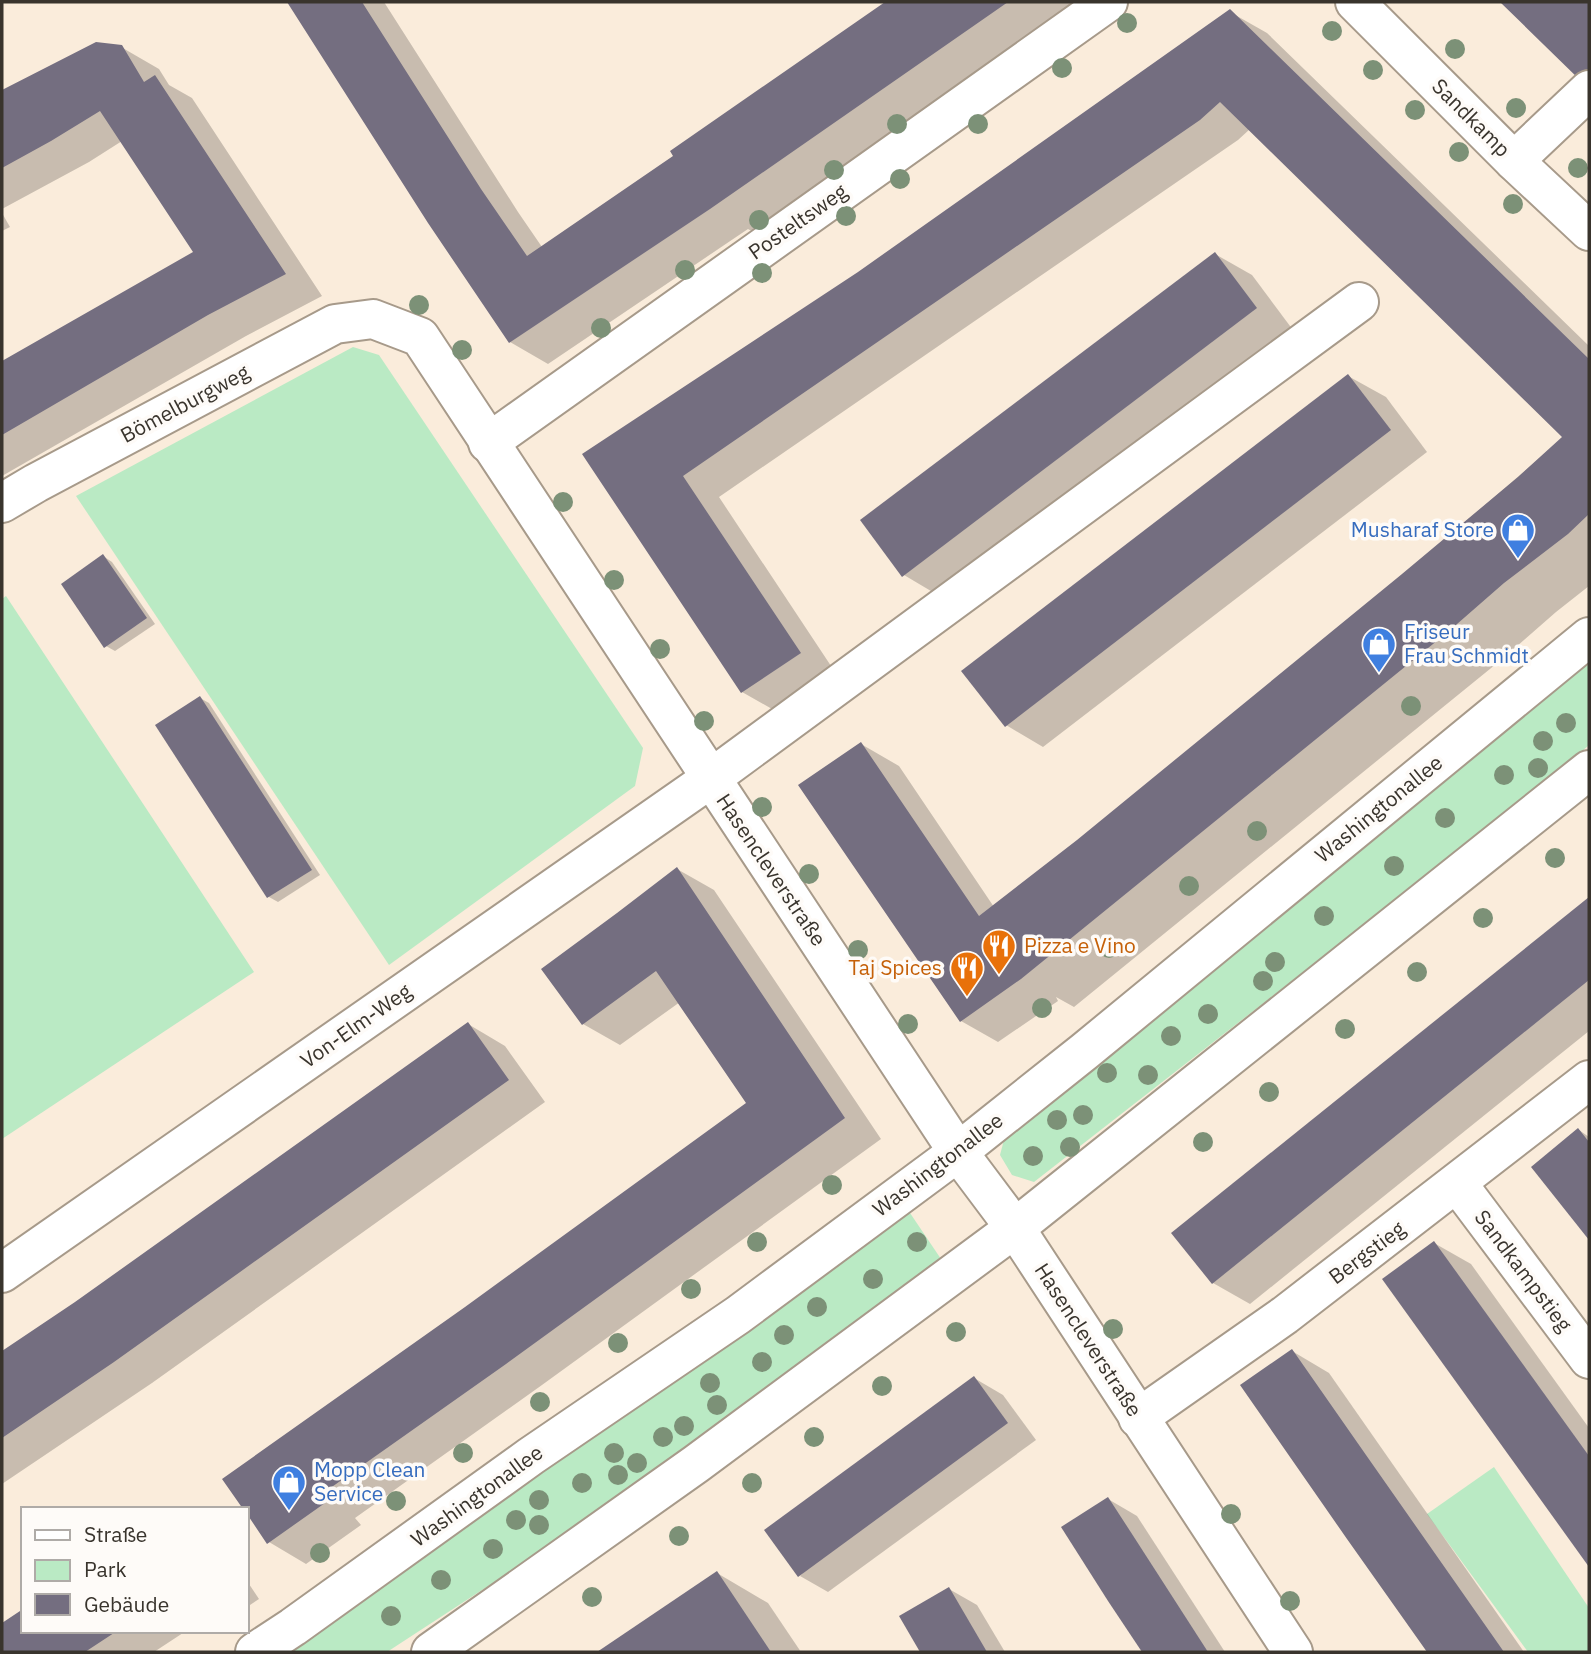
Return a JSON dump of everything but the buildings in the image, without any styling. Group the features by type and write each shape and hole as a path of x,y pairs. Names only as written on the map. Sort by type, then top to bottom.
{"street":[{"name":"Posteltsweg","path":"488,443 1108,2"},
{"name":"Sandkamp","path":"1355,2 1514,161 1589,231"},
{"path":"1514,161 1589,90"},
{"name":"Von-Elm-Weg","path":"2,1273 710,779 1359,302"},
{"name":"Hasencleverstraße","path":"373,319 420,337 958,1152 1015,1228 1293,1652"},
{"name":"Bömelburgweg","path":"2,503 36,482 335,324 373,319"},
{"name":"Washingtonallee","path":"255,1652 531,1456 738,1315 958,1152 1589,637"},
{"path":"431,1652 696,1464 1015,1228 1589,770"},
{"name":"Bergstieg","path":"1138,1418 1285,1315 1589,1080"},
{"name":"Sandkampstieg","path":"1457,1183 1589,1359"}],"green space":[{"path":"353,347 379,355 643,748 635,786 389,965 76,496"},
{"path":"6,596 254,972 2,1139 2,599"},
{"path":"1589,650 1589,745 1547,782 1034,1182 1012,1175 1000,1155 1005,1136"},
{"path":"908,1210 943,1262 687,1456 387,1652 263,1652"},
{"path":"1494,1467 1589,1608 1589,1652 1528,1652 1427,1514"}],"place":[{"name":"Musharaf Store","path":"1518,560"},
{"name":"Friseur Frau Schmidt","path":"1379,674"},
{"name":"Pizza e Vino","path":"999,976"},
{"name":"Taj Spices","path":"967,998"},
{"name":"Mopp Clean Service","path":"289,1512"}]}
